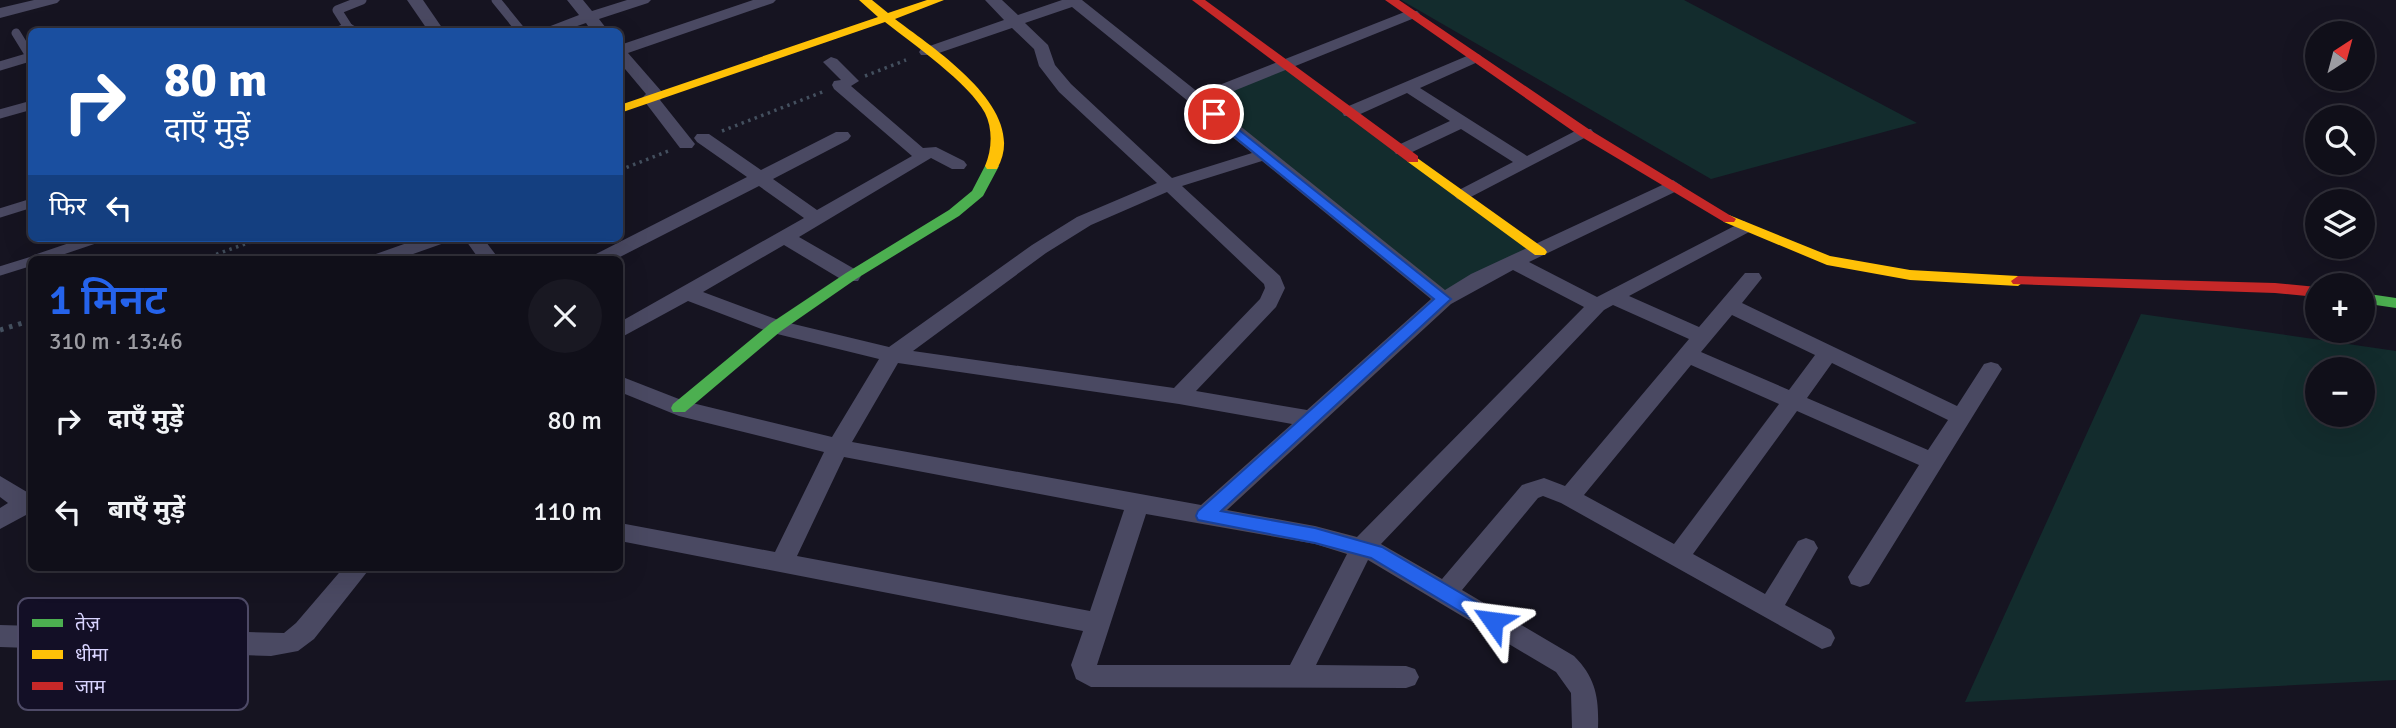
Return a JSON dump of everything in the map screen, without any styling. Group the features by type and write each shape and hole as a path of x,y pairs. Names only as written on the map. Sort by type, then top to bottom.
{"main road":[{"path":"679,408 776,327 851,276 954,214 978,193 995,161 997,131 990,110 865,0"},
{"path":"623,108 937,0"},
{"path":"1198,0 1540,252"},
{"path":"1391,0 1585,133 1744,227 1827,260 1866,270 1910,275 2081,284 2305,291"},
{"path":"2375,300 2396,303"}],"street":[{"path":"0,13 52,0"},
{"path":"415,0 434,28"},
{"path":"575,0 598,28"},
{"path":"555,28 643,0"},
{"path":"623,51 768,0"},
{"path":"993,0 1042,48 1047,66 1065,88 1273,281 1275,288 1269,302 1179,396"},
{"path":"927,52 1073,0 1444,299"},
{"path":"1197,100 1412,15"},
{"path":"623,56 653,97 695,141 758,178 818,219"},
{"path":"1350,112 1474,58"},
{"path":"831,62 846,83 922,156"},
{"path":"1408,87 1526,163"},
{"path":"1402,150 1462,122"},
{"path":"1463,195 1585,133"},
{"path":"607,256 842,136"},
{"path":"623,329 916,163 930,151 958,165"},
{"path":"781,563 837,448 892,355 1062,233 1171,184 1264,155"},
{"path":"1205,516 1444,299 1478,279 1540,252 1674,186"},
{"path":"1297,678 1362,548 1604,301 1744,227"},
{"path":"785,237 851,276"},
{"path":"389,256 429,242"},
{"path":"476,242 487,256"},
{"path":"1514,263 1604,301 1703,337"},
{"path":"1569,497 1752,278"},
{"path":"687,293 776,327 892,355 1179,396 1311,419"},
{"path":"1729,305 1961,418"},
{"path":"1677,558 1828,353"},
{"path":"1688,355 1933,462"},
{"path":"1860,578 1991,369"},
{"path":"623,385 679,408 837,448 1315,536 1376,552 1565,664 1586,689 1585,728"},
{"path":"0,485 28,505"},
{"path":"1445,593 1530,491 1544,487 1569,497 1822,638"},
{"path":"1138,504 1084,665 1091,676 1406,677"},
{"path":"0,520 28,506"},
{"path":"623,533 1098,623"},
{"path":"1769,609 1806,548"},
{"path":"248,644 289,643 305,631 356,571"},
{"path":"0,636 18,637"}],"lane":[{"path":"343,28 338,8 362,0"},
{"path":"496,0 519,28"},
{"path":"16,33 28,53"},
{"path":"0,66 28,59"},
{"path":"0,114 28,106"},
{"path":"0,213 28,204"},
{"path":"46,256 86,242"},
{"path":"0,271 28,262"}],"path":[{"path":"623,169 927,52"},
{"path":"211,256 251,242"},
{"path":"0,330 28,321"}],"green space":[{"path":"1401,0 1684,0 1917,123 1711,179"},
{"path":"1286,65 1540,252 1444,299 1197,100"},
{"path":"2141,314 2305,338 2305,343 2341,343 2396,351 2396,680 1965,702"}],"traffic: fast":[{"path":"679,408 776,327 851,276 954,213 978,193 992,166"},
{"path":"2375,300 2396,303"}],"traffic: slow":[{"path":"865,0 947,66 988,108 997,137 992,166"},
{"path":"623,108 938,0"},
{"path":"1413,159 1540,252"},
{"path":"1729,219 1827,260 1910,275 2018,281"}],"traffic: jam":[{"path":"1198,0 1413,159"},
{"path":"1391,0 1585,133 1729,219"},
{"path":"2018,281 2305,291"}],"route":[{"path":"1214,114 1444,299 1205,516 1315,536 1376,552 1493,621"}]}
